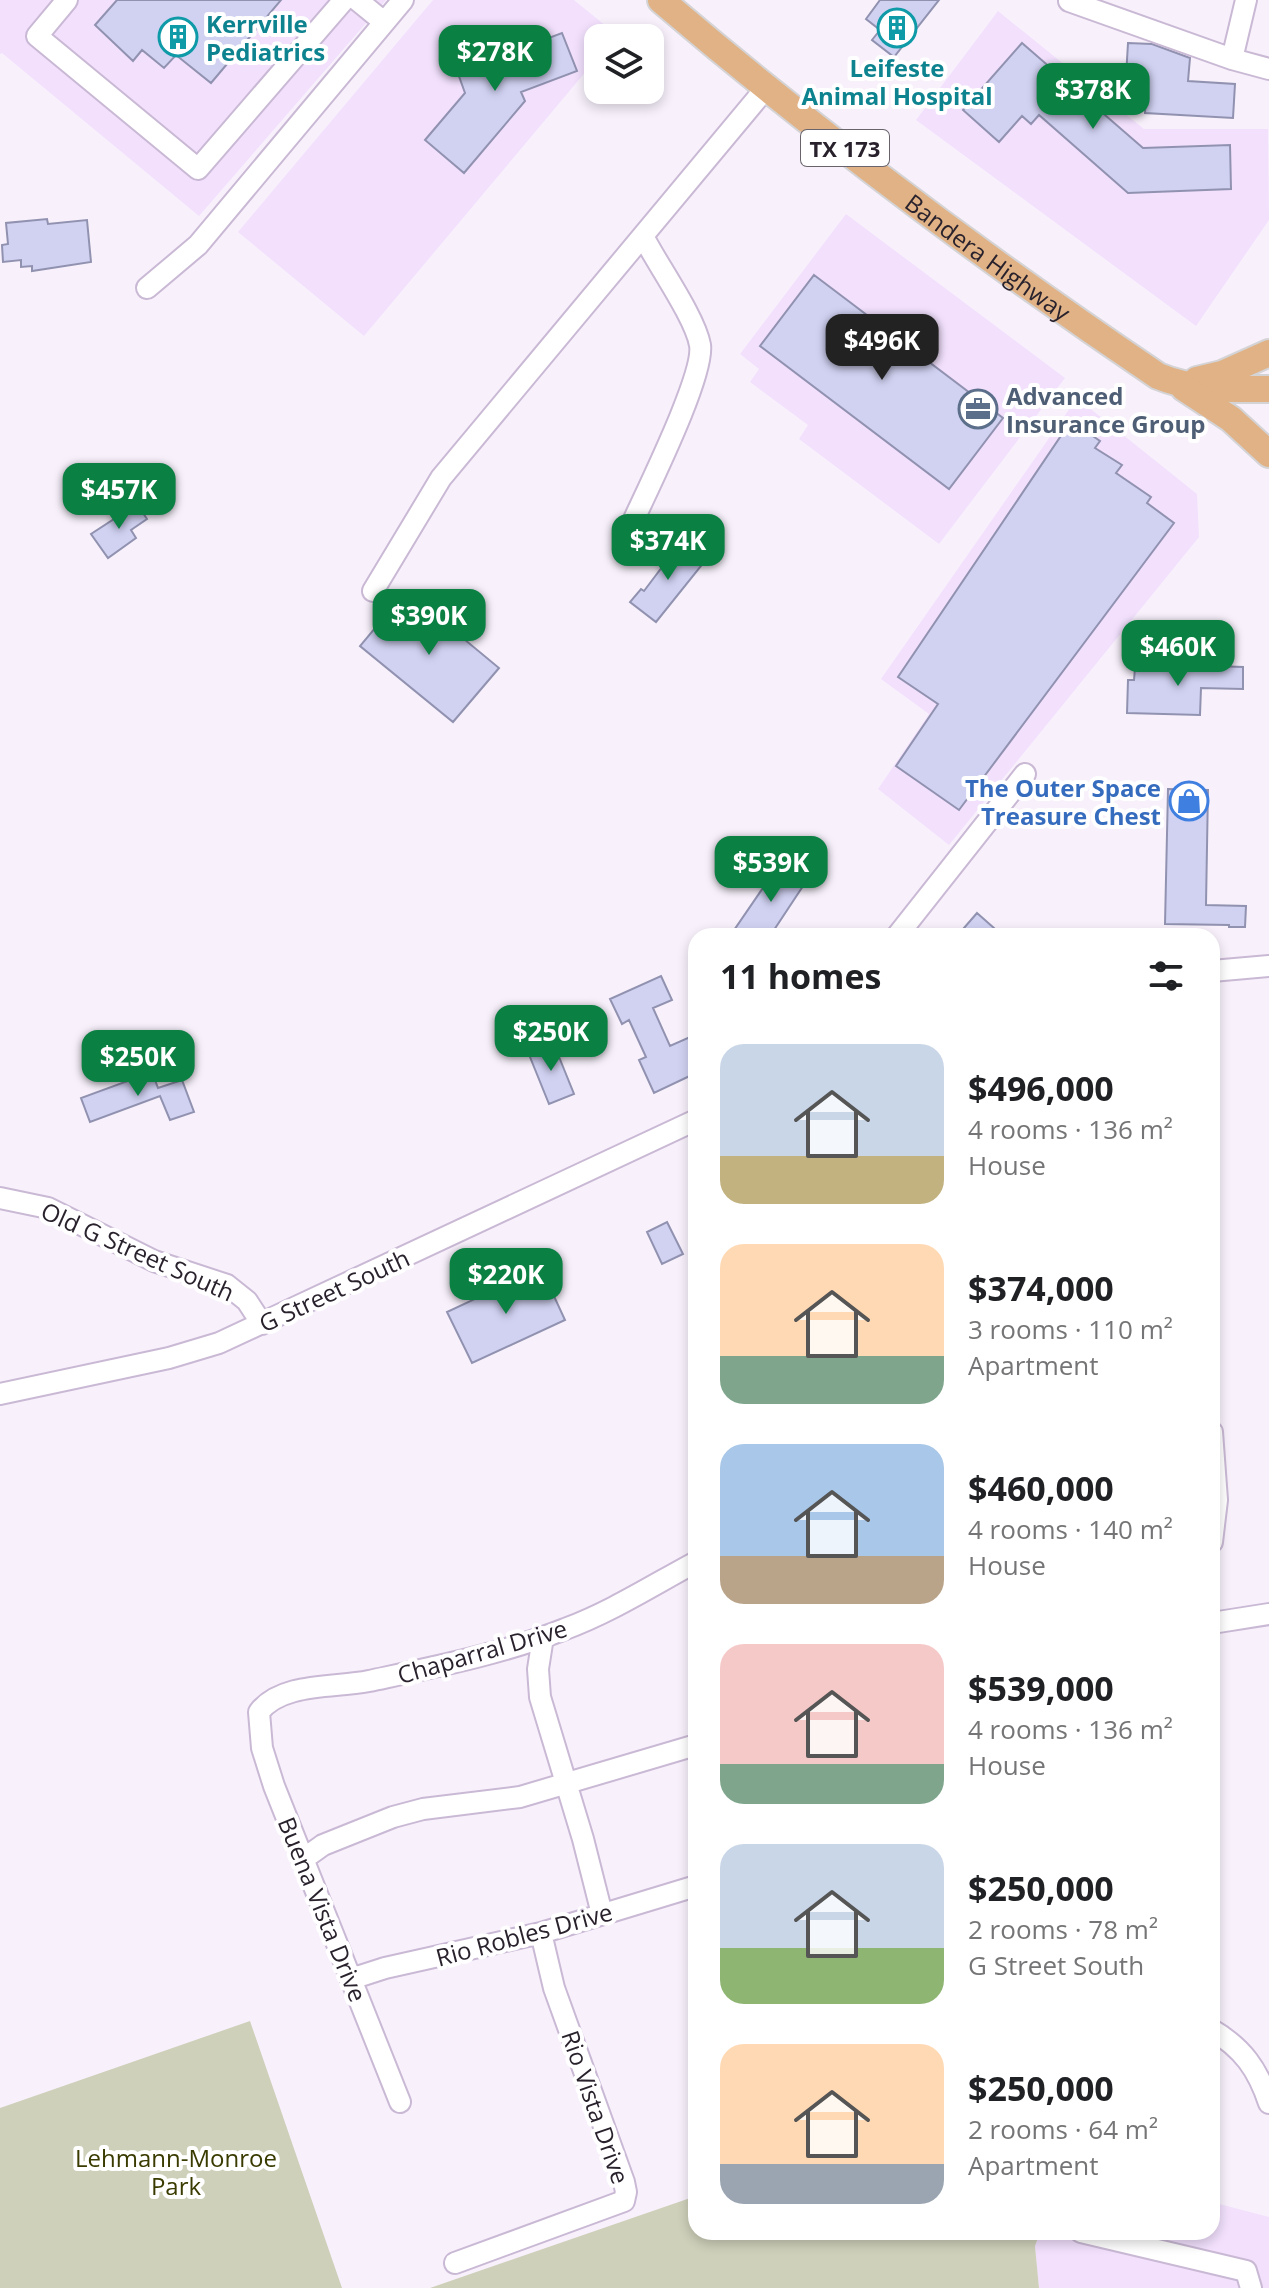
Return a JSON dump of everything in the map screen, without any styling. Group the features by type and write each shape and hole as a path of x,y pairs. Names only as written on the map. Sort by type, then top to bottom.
{"main road":[{"name":"Bandera Highway","path":"661,0 766,88 1033,292 1158,376 1198,388 1269,389"},
{"path":"1178,384 1222,374 1269,353"},
{"path":"1178,384 1231,419 1269,454"}],"street":[{"path":"67,0 37,36 198,169 344,0"},
{"path":"357,0 384,22"},
{"path":"147,288 198,245 403,0"},
{"path":"1232,59 1246,0"},
{"path":"1069,1 1232,59 1269,69"},
{"path":"373,591 441,478 766,88"},
{"path":"630,528 697,376 700,346 643,236"},
{"path":"903,928 1025,774"},
{"path":"1220,970 1269,966"},
{"name":"G Street South","path":"0,1394 169,1358 219,1343 688,1124"},
{"name":"Old G Street South","path":"0,1198 48,1208 154,1261 227,1285 247,1301 262,1324"},
{"name":"Chaparral Drive","path":"259,1712 282,1695 437,1667 543,1637 600,1614 688,1566"},
{"path":"1220,1622 1269,1614"},
{"path":"543,1637 538,1669 540,1697 602,1914"},
{"name":"Buena Vista Drive","path":"259,1712 262,1748 274,1786 400,2102"},
{"path":"302,1860 323,1845 393,1817 423,1809 520,1797 688,1747"},
{"name":"Rio Robles Drive","path":"351,1979 385,1968 541,1933 688,1888"},
{"name":"Rio Vista Drive","path":"455,2263 624,2201 624,2182 554,1988 541,1933"},
{"path":"1220,2036 1244,2053 1260,2075 1269,2103"},
{"path":"1115,2240 1246,2271 1251,2288"}],"shaded area":[{"path":"0,0 386,0 199,216 0,54"},
{"path":"433,0 574,0 603,24 584,24 584,74 364,336 238,232"},
{"path":"998,11 1144,129 1268,129 1269,220 1196,326 916,120"},
{"path":"846,214 1065,378 939,544 799,439 808,425 750,382 759,369 740,354"},
{"path":"1077,398 1197,494 1199,537 949,845 878,789 929,714 881,679"},
{"path":"1220,2204 1269,2217 1269,2288 1039,2288 1037,2240 1220,2240"}],"green space":[{"name":"Lehmann-Monroe Park","path":"250,2021 342,2288 0,2288 0,2108"},
{"path":"688,2199 688,2240 1037,2240 1039,2288 430,2288"}],"building":[{"name":"Kerrville Pediatrics","path":"117,0 281,0 211,83 176,55 164,68 142,50 133,61 95,25"},
{"name":"Leifeste Animal Hospital","path":"880,0 939,0 894,57 872,40 880,30 866,19"},
{"path":"562,33 577,71 521,92 525,101 464,173 425,140 465,93 451,54 499,36 506,54"},
{"path":"1022,43 1143,148 1230,145 1231,189 1128,193 1039,115 1031,124 1022,116 999,142 963,110"},
{"path":"1128,43 1152,44 1190,58 1188,81 1235,84 1233,118 1145,113 1147,78 1126,77"},
{"path":"47,219 48,224 87,220 91,262 32,271 32,266 21,267 21,260 3,262 2,245 8,244 6,223"},
{"path":"814,275 1003,418 949,489 760,346"},
{"path":"1071,421 1100,441 1095,448 1122,465 1116,473 1151,497 1147,503 1174,523 959,810 896,766 938,704 898,677"},
{"path":"137,504 147,519 131,530 136,538 108,558 91,534"},
{"path":"681,542 705,561 656,622 630,602 641,589 644,591"},
{"path":"406,591 499,668 453,722 360,646"},
{"path":"1184,665 1243,667 1243,689 1201,688 1200,715 1127,713 1128,680 1134,680 1135,668 1183,669"},
{"path":"1168,789 1208,790 1206,905 1246,906 1245,927 1165,924"},
{"path":"780,863 807,880 775,928 735,928"},
{"path":"977,913 994,928 964,928"},
{"path":"661,976 672,1000 653,1008 670,1046 688,1038 688,1077 654,1093 639,1060 646,1057 629,1020 622,1024 610,999"},
{"path":"553,1042 574,1094 549,1104 528,1052"},
{"path":"152,1072 158,1088 182,1080 194,1112 170,1120 160,1096 90,1122 81,1098"},
{"path":"667,1222 683,1254 662,1264 647,1232"},
{"path":"541,1268 565,1320 472,1363 447,1312"}],"place":[{"name":"Leifeste Animal Hospital","path":"897,28"},
{"name":"Kerrville Pediatrics","path":"178,37"},
{"name":"Advanced Insurance Group","path":"978,409"},
{"name":"The Outer Space Treasure Chest","path":"1189,801"}]}
